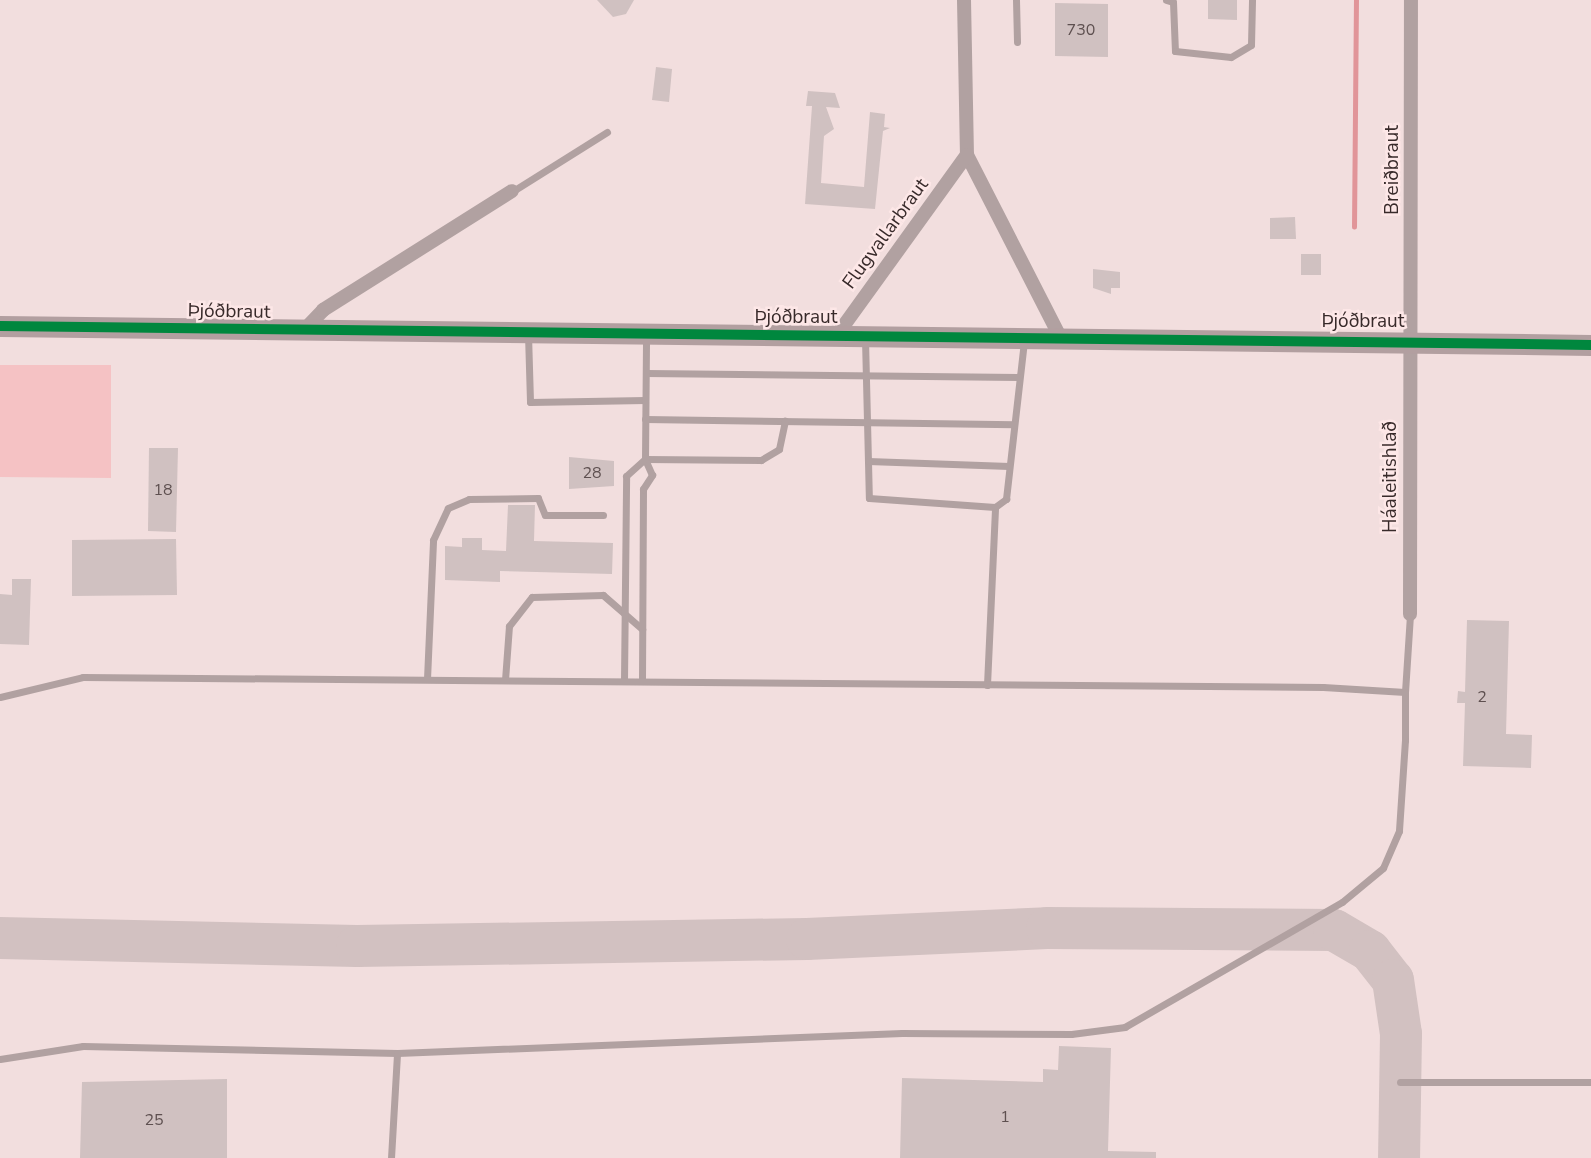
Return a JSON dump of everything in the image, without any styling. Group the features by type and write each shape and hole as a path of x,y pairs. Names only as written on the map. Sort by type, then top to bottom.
{"street":[{"path":"964,0 967,155 1060,337"},
{"name":"Breiðbraut","path":"1411,0 1411,340"},
{"name":"Flugvallarbraut","path":"837,335 967,155"},
{"path":"304,330 323,310 512,191"},
{"name":"Þjóðbraut","path":"0,326 1411,340 1591,345"},
{"name":"Háaleitishlað","path":"1410,614 1411,340"}],"lane":[{"path":"1016,0 1017,42"},
{"path":"1166,0 1172,2 1175,51 1231,57 1251,45 1252,0"},
{"path":"512,191 607,132"},
{"path":"528,333 530,402 645,400"},
{"path":"642,681 643,489 652,475 645,458 646,334"},
{"path":"865,335 871,376 867,492 874,501 995,507 1006,499 1024,337"},
{"path":"646,373 1020,377"},
{"path":"645,419 1014,424"},
{"path":"624,681 626,476 645,458 761,460 779,449 785,421"},
{"path":"868,461 1009,466"},
{"path":"427,679 433,540 448,508 469,499 538,498 545,515 603,515"},
{"path":"987,685 995,507"},
{"path":"505,680 509,626 532,597 592,593 625,610 642,630"},
{"path":"0,1059 83,1046 397,1053 902,1033 1070,1034 1125,1027 1342,902 1383,868 1399,831 1410,614"},
{"path":"0,697 83,677 642,681 1405,692"},
{"path":"391,1158 397,1053"},
{"path":"1400,1082 1591,1082"}],"shaded area":[{"path":"0,365 111,365 111,478 0,477"}],"building":[{"path":"597,0 634,0 626,14 613,17"},
{"path":"1208,0 1237,0 1237,20 1208,19"},
{"path":"1055,3 1108,4 1108,57 1055,56"},
{"path":"656,67 672,69 669,102 652,100"},
{"path":"808,91 835,93 840,108 826,107 834,129 824,136 821,183 864,187 870,112 885,114 884,127 890,128 883,131 875,209 805,204 812,106 806,106"},
{"path":"1295,217 1296,239 1270,239 1270,218"},
{"path":"1301,254 1321,254 1321,275 1301,275"},
{"path":"1093,269 1120,272 1120,288 1111,288 1111,294 1093,288"},
{"path":"149,448 178,448 176,532 148,531"},
{"path":"569,457 614,461 614,486 569,489"},
{"path":"508,505 535,505 534,541 613,543 612,574 500,571 500,582 445,580 445,546 462,547 462,538 482,538 482,550 506,551"},
{"path":"176,539 177,595 72,596 72,540"},
{"path":"12,579 31,579 29,645 0,644 0,594 12,595"},
{"path":"1467,620 1509,621 1506,734 1532,735 1531,768 1463,766 1465,703 1457,703 1458,691 1465,692"},
{"path":"1059,1046 1111,1048 1108,1151 1156,1152 1156,1158 900,1158 902,1078 1043,1082 1043,1069 1058,1070"},
{"path":"227,1079 227,1158 80,1158 82,1082"}],"waterway":[{"path":"1354,227 1356,0"}],"taxiway":[{"path":"0,938 357,946 807,939 1047,928 1334,930 1370,951 1393,980 1401,1034 1399,1158"}],"cycle path":[{"path":"0,326 1591,345"}]}
